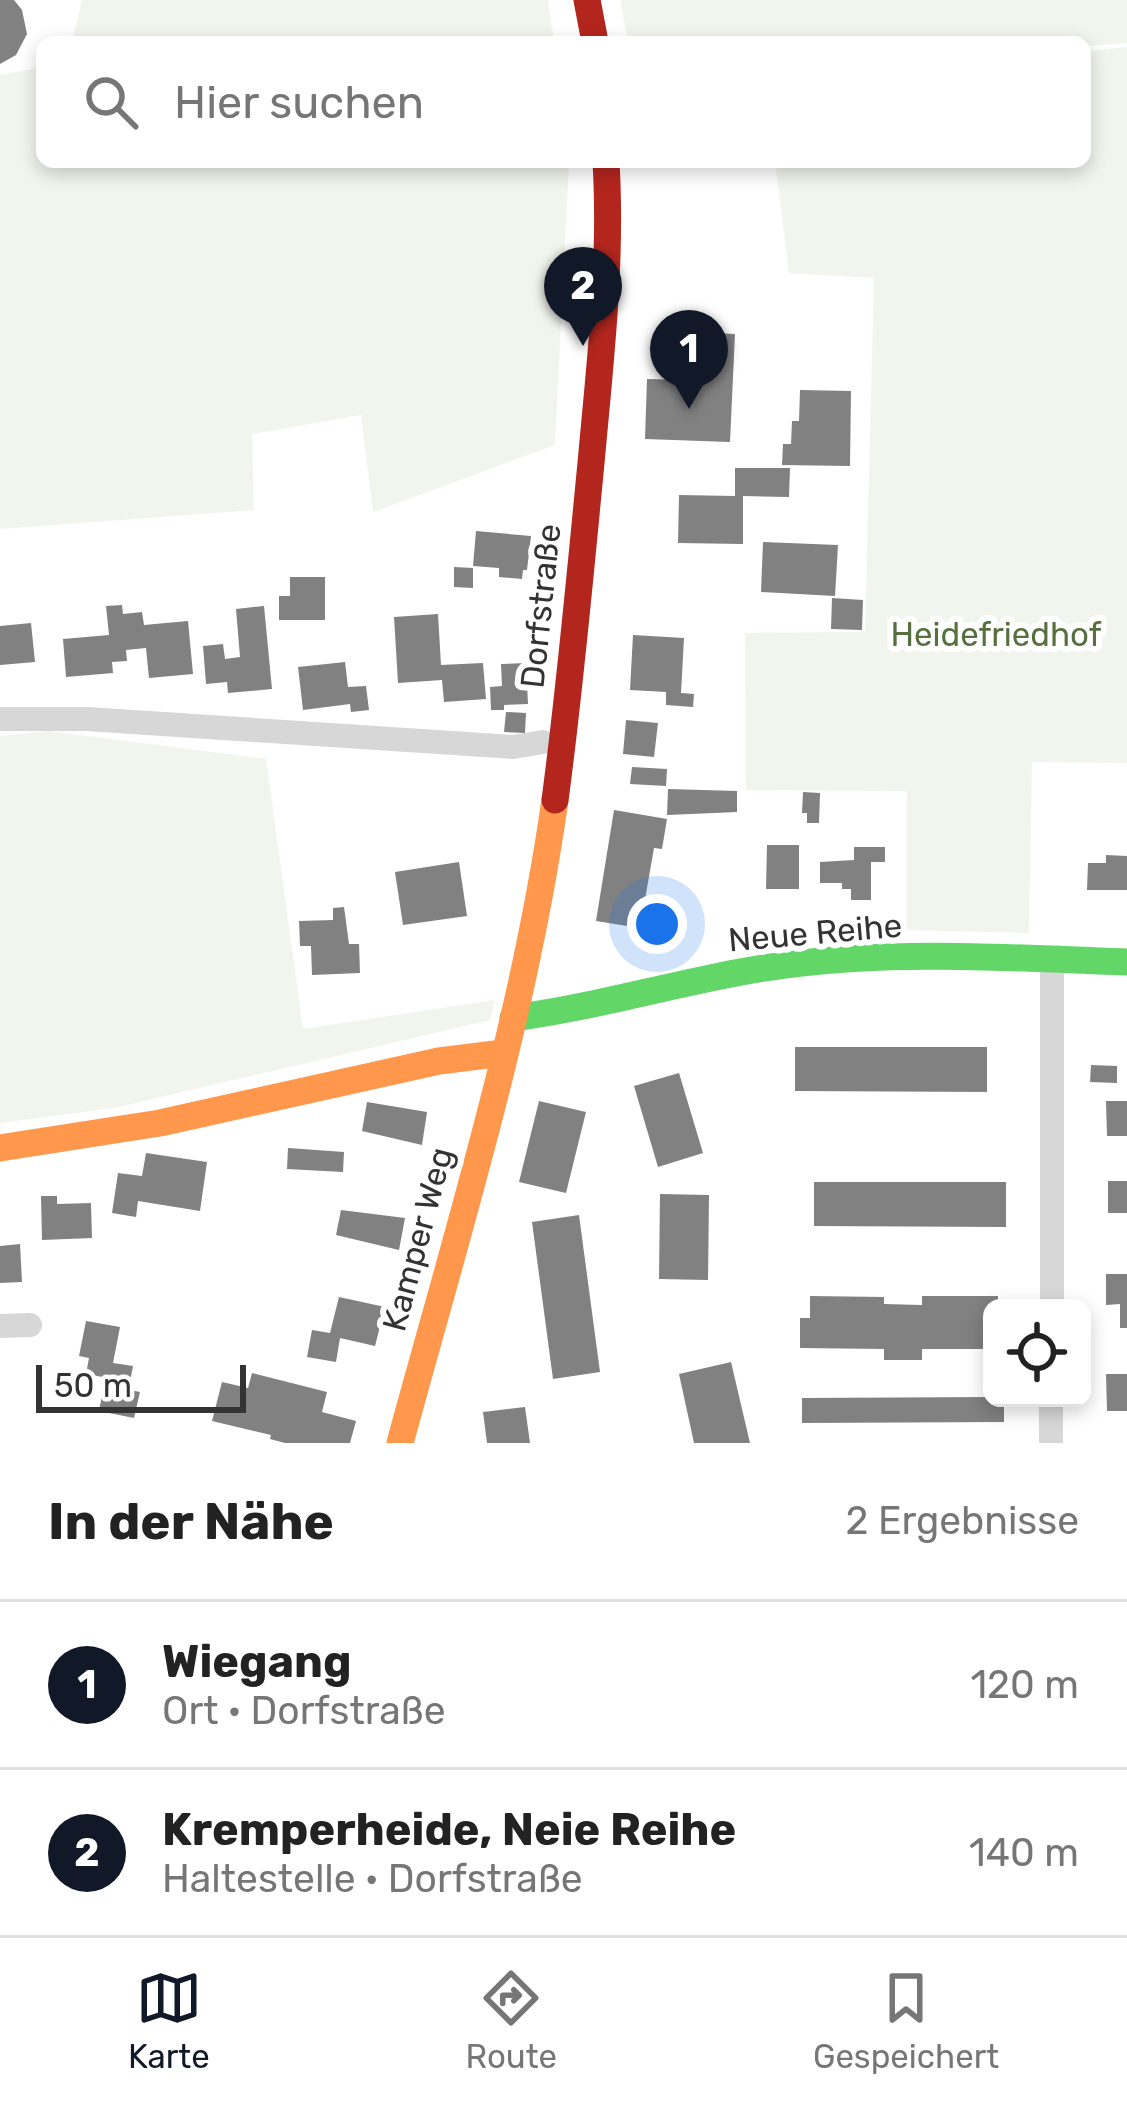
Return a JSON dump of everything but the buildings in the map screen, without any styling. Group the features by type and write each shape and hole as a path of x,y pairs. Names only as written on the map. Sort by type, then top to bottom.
{"main road":[{"path":"587,0 594,36"},
{"name":"Dorfstraße","path":"503,1053 552,817 581,574 608,246 607,168"},
{"name":"Neue Reihe","path":"513,1018 565,1012 805,962 871,958 1127,962"},
{"path":"0,1148 160,1123 439,1061 503,1053"},
{"name":"Kamper Weg","path":"400,1443 503,1053"}],"street":[{"path":"0,719 88,719 513,747 543,742"},
{"path":"1052,960 1052,1299"},
{"path":"0,1326 30,1325"},
{"path":"1051,1443 1052,1407"}],"green space":[{"path":"82,0 548,0 553,36 73,36"},
{"path":"620,0 1127,0 1127,43 1091,46 1091,36 627,36"},
{"name":"Heidefriedhof","path":"1127,47 1127,763 1032,762 1029,933 907,930 907,791 746,790 745,633 865,632 874,278 789,273 776,168 1091,168 1091,50"},
{"path":"36,68 36,168 569,168 555,445 373,512 361,415 252,434 254,510 0,529 0,75"},
{"path":"49,731 266,759 303,1029 495,1000 490,1020 114,1108 0,1123 0,736"}],"traffic: fast":[{"path":"513,1018 751,970 828,960 956,956 1127,962"}],"traffic: slow":[{"path":"400,1443 508,1044 555,800"},
{"path":"0,1148 160,1123 439,1061 503,1053"}],"traffic: jam":[{"path":"587,0 594,36"},
{"path":"555,800 601,350 606,168"}],"place":[{"name":"Kremperheide, Neie Reihe","path":"583,346"},
{"name":"Wiegang","path":"689,409"}]}
